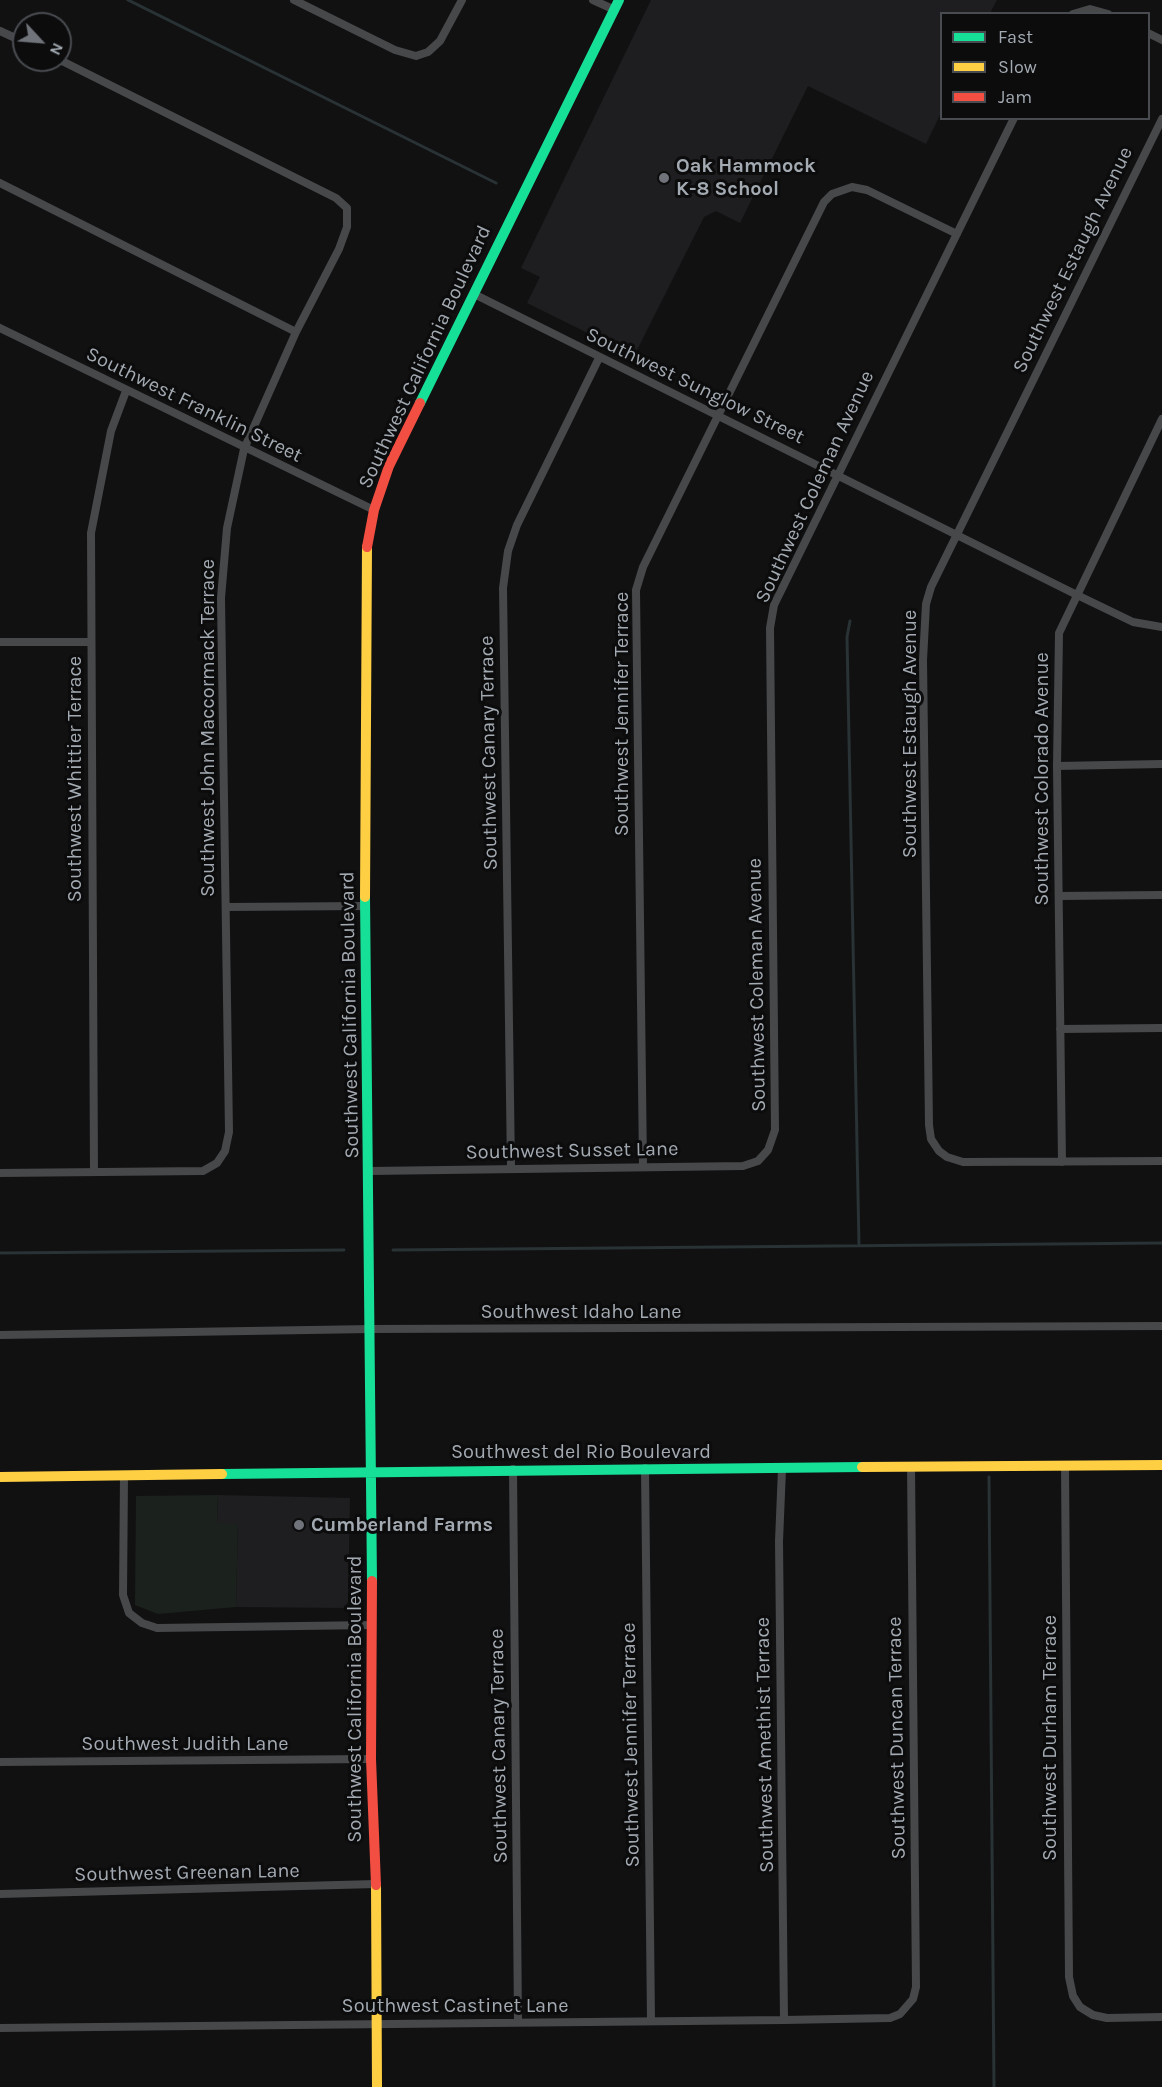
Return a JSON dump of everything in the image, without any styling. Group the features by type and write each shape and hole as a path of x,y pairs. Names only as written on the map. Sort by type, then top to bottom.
{"street":[{"path":"294,0 395,50 416,56 428,52 440,41 462,0"},
{"path":"593,0 617,5"},
{"name":"Southwest California Boulevard","path":"377,2087 376,1884 371,1759 370,1171 365,906 366,542 389,466 617,5"},
{"path":"1080,12 1090,9 1101,12"},
{"name":"Southwest John Maccormack Terrace","path":"72,66 312,184 336,198 347,208 347,227 339,249 296,332 244,448 231,505 223,560 229,1132 225,1150 217,1163 203,1171 94,1172"},
{"name":"Southwest Estaugh Avenue","path":"1062,1162 963,1162 947,1157 931,1139 928,1125 923,650 926,604 931,586 955,536 1162,119"},
{"name":"Southwest Coleman Avenue","path":"768,1150 775,1130 770,628 774,605 1013,120"},
{"path":"0,183 296,332"},
{"name":"Southwest Jennifer Terrace","path":"643,1166 636,590 643,567 824,202 832,194 852,187 867,190 957,234"},
{"name":"Southwest Sunglow Street","path":"474,294 955,536 1133,622 1162,627"},
{"name":"Southwest Franklin Street","path":"0,328 374,510"},
{"name":"Southwest Canary Terrace","path":"511,1168 503,588 508,551 517,525 599,358"},
{"name":"Southwest Whittier Terrace","path":"94,1172 91,533 111,431 126,391"},
{"name":"Southwest Colorado Avenue","path":"1062,1162 1059,633 1075,594 1162,419"},
{"path":"0,642 90,642"},
{"path":"1058,766 1162,764"},
{"path":"1059,896 1162,895"},
{"path":"226,907 365,906"},
{"path":"1060,1029 1162,1028"},
{"name":"Southwest Susset Lane","path":"370,1171 743,1166 758,1161 768,1150"},
{"path":"1062,1162 1162,1161"},
{"path":"0,1173 94,1172"},
{"name":"Southwest Idaho Lane","path":"0,1335 371,1329 1162,1326"},
{"name":"Southwest del Rio Boulevard","path":"0,1477 513,1469 1162,1465"},
{"name":"Southwest Duncan Terrace","path":"908,2008 916,1987 911,1466"},
{"name":"Southwest Durham Terrace","path":"1065,1466 1069,1977 1072,1996 1080,2007 1093,2015 1107,2018 1162,2017"},
{"name":"Southwest Jennifer Terrace","path":"645,1468 651,2021"},
{"name":"Southwest Canary Terrace","path":"513,1469 518,2022"},
{"name":"Southwest Amethist Terrace","path":"782,1469 779,1541 784,2020"},
{"path":"124,1476 123,1595 129,1613 141,1623 157,1628 372,1625"},
{"name":"Southwest Judith Lane","path":"0,1762 371,1759"},
{"name":"Southwest Greenan Lane","path":"0,1894 376,1884"},
{"name":"Southwest Castinet Lane","path":"0,2028 890,2018 908,2008"}],"shaded area":[{"name":"Oak Hammock K-8 School","path":"651,0 997,0 991,12 940,12 940,115 926,144 808,86 740,223 716,211 704,217 634,356 527,303 540,277 521,268"},
{"path":"218,1495 350,1498 348,1602 344,1608 236,1607 238,1524 217,1524"},
{"path":"218,1495 217,1523 238,1524 236,1607 158,1614 135,1605 136,1496"}],"waterway":[{"path":"128,0 496,183"},
{"path":"850,621 847,637 859,1246"},
{"path":"393,1250 1162,1243"},
{"path":"0,1253 344,1250"},
{"path":"989,1477 994,2087"}],"traffic: fast":[{"path":"420,403 619,0"},
{"path":"365,897 372,1581"},
{"path":"222,1474 862,1467"}],"traffic: slow":[{"path":"365,897 367,547"},
{"path":"862,1467 1162,1465"},
{"path":"0,1477 222,1474"},
{"path":"376,1885 377,2087"}],"traffic: jam":[{"path":"367,547 374,510 389,466 420,403"},
{"path":"372,1581 371,1759 376,1885"}],"place":[{"name":"Oak Hammock K-8 School","path":"664,178"},
{"name":"Cumberland Farms","path":"299,1525"}]}
